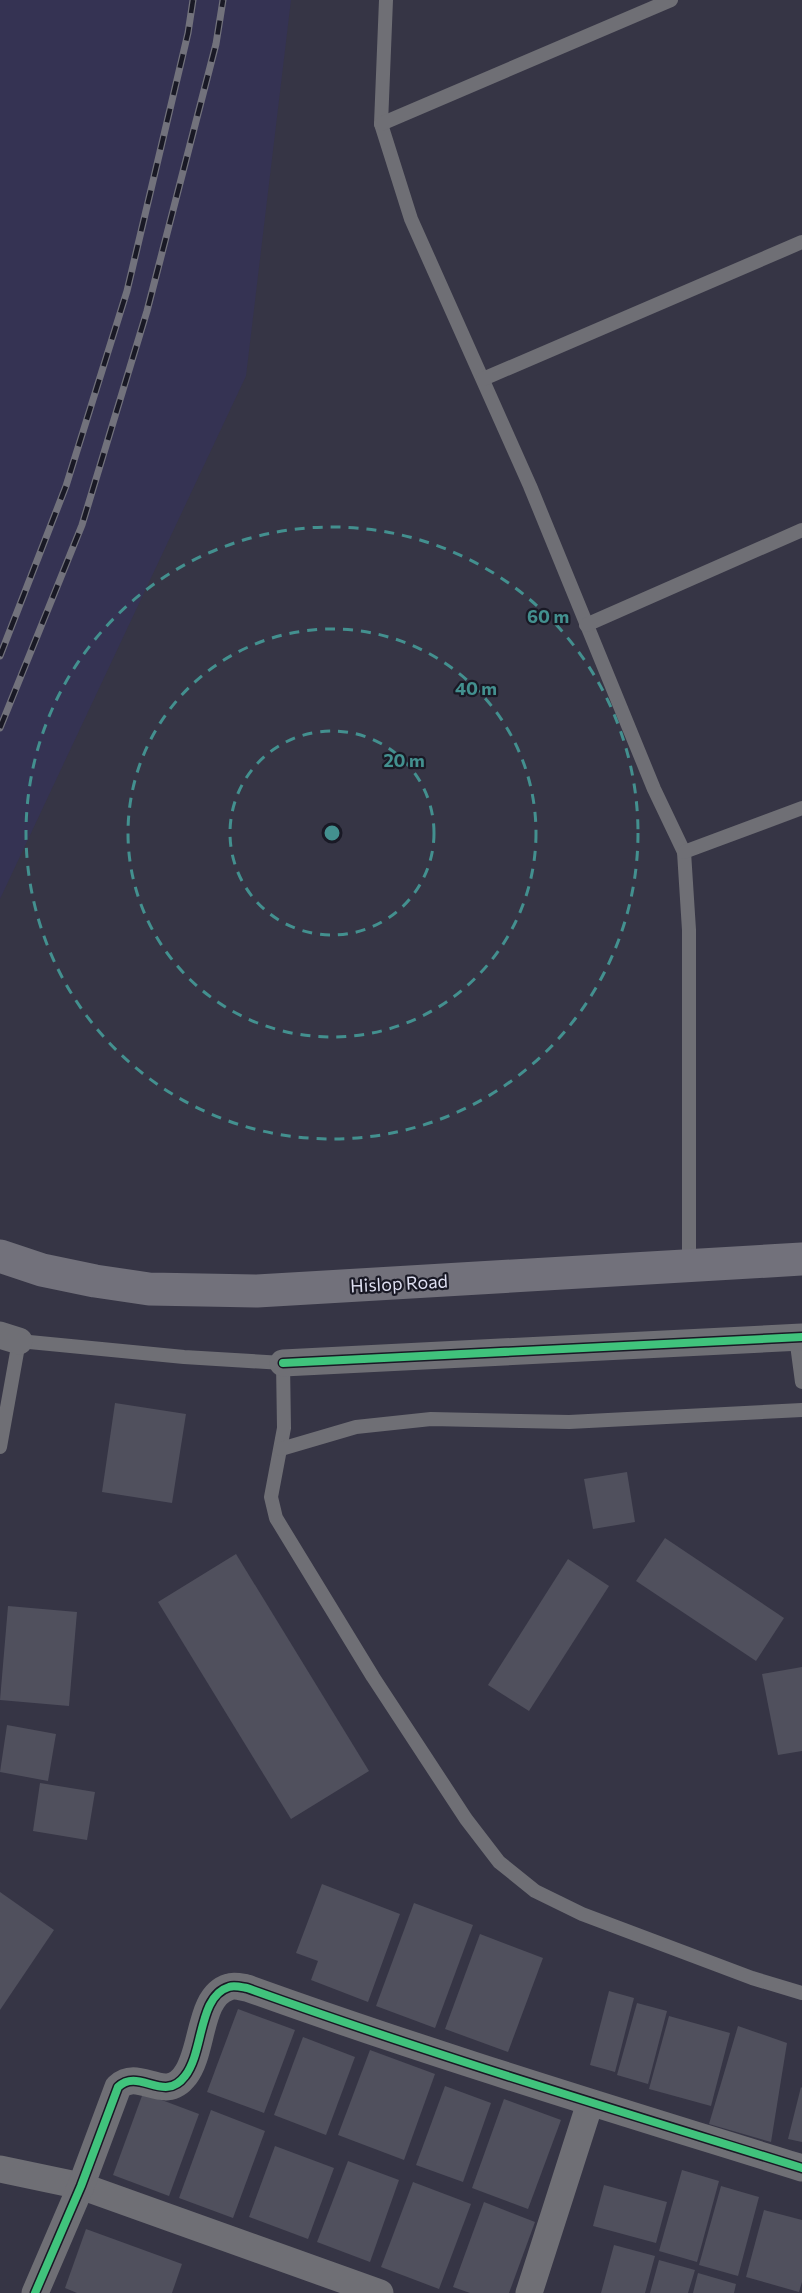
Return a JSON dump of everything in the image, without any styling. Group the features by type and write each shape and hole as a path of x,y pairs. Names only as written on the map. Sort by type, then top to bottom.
{"main road":[{"name":"Hislop Road","path":"0,1256 42,1270 106,1283 149,1289 233,1290 802,1259"}],"street":[{"path":"283,1363 799,1337"},
{"path":"35,2293 81,2186 117,2087 130,2079 167,2088 178,2084 187,2075 194,2059 211,2000 218,1992 231,1986 247,1988 364,2030 802,2168"},
{"path":"529,2293 590,2103"},
{"path":"0,2169 81,2186 380,2293"}],"lane":[{"path":"386,0 381,124 411,219 530,486 654,789 684,852 689,930 689,1266"},
{"path":"381,124 670,0"},
{"path":"483,378 802,242"},
{"path":"586,625 802,530"},
{"path":"684,852 802,808"},
{"path":"799,1337 802,1382"},
{"path":"0,1447 9,1338 184,1357 283,1363 284,1428 271,1497 276,1518 379,1687 466,1819 498,1862 535,1891 582,1914 752,1978 802,1993"},
{"path":"281,1449 356,1427 431,1419 569,1422 802,1410"}],"shaded area":[{"path":"0,0 291,0 246,376 0,899"}],"building":[{"path":"115,1403 186,1414 172,1503 102,1492"},
{"path":"627,1472 635,1522 593,1529 584,1479"},
{"path":"665,1538 784,1618 756,1661 636,1581"},
{"path":"236,1554 369,1771 291,1819 158,1602"},
{"path":"568,1559 609,1586 529,1711 488,1685"},
{"path":"8,1606 77,1612 69,1706 0,1700"},
{"path":"802,1667 802,1751 778,1755 762,1674"},
{"path":"7,1725 56,1734 48,1781 0,1772"},
{"path":"40,1783 95,1792 87,1840 33,1831"},
{"path":"322,1884 400,1914 368,2002 311,1980 318,1961 296,1953"},
{"path":"0,1892 54,1930 0,2010"},
{"path":"414,1903 473,1925 435,2028 376,2006"},
{"path":"480,1934 543,1958 508,2052 445,2029"},
{"path":"609,1991 634,1998 615,2072 590,2065"},
{"path":"637,2003 667,2011 648,2084 617,2075"},
{"path":"238,2009 295,2030 264,2113 207,2092"},
{"path":"669,2016 730,2033 711,2106 649,2089"},
{"path":"738,2026 787,2043 771,2142 709,2124"},
{"path":"303,2037 355,2057 326,2135 274,2115"},
{"path":"370,2050 435,2074 404,2160 338,2135"},
{"path":"445,2086 491,2103 463,2182 416,2165"},
{"path":"802,2088 802,2142 788,2139"},
{"path":"143,2093 199,2114 169,2196 113,2175"},
{"path":"504,2099 561,2120 528,2209 472,2188"},
{"path":"211,2110 265,2131 233,2218 179,2198"},
{"path":"275,2146 334,2168 308,2239 249,2217"},
{"path":"348,2161 399,2180 370,2262 317,2242"},
{"path":"682,2170 719,2181 697,2262 659,2251"},
{"path":"413,2182 471,2204 439,2289 381,2267"},
{"path":"604,2185 667,2202 656,2243 593,2226"},
{"path":"721,2186 759,2197 738,2276 699,2265"},
{"path":"484,2202 535,2222 509,2293 470,2293 453,2287"},
{"path":"764,2210 802,2220 802,2282 799,2292 746,2277"},
{"path":"86,2229 182,2264 172,2293 77,2293 65,2288"},
{"path":"614,2245 655,2256 645,2293 601,2293"},
{"path":"659,2260 695,2270 688,2293 650,2293"},
{"path":"698,2273 736,2284 734,2293 693,2293"}],"railway":[{"path":"0,656 66,486 127,291 188,33 193,0"},
{"path":"0,728 82,525 147,311 216,44 223,0"}],"cycle path":[{"path":"283,1363 802,1337"},
{"path":"35,2293 81,2186 118,2087 126,2082 134,2081 160,2087 177,2084 191,2066 206,2013 212,2001 219,1992 231,1986 247,1988 454,2059 802,2168"}]}
